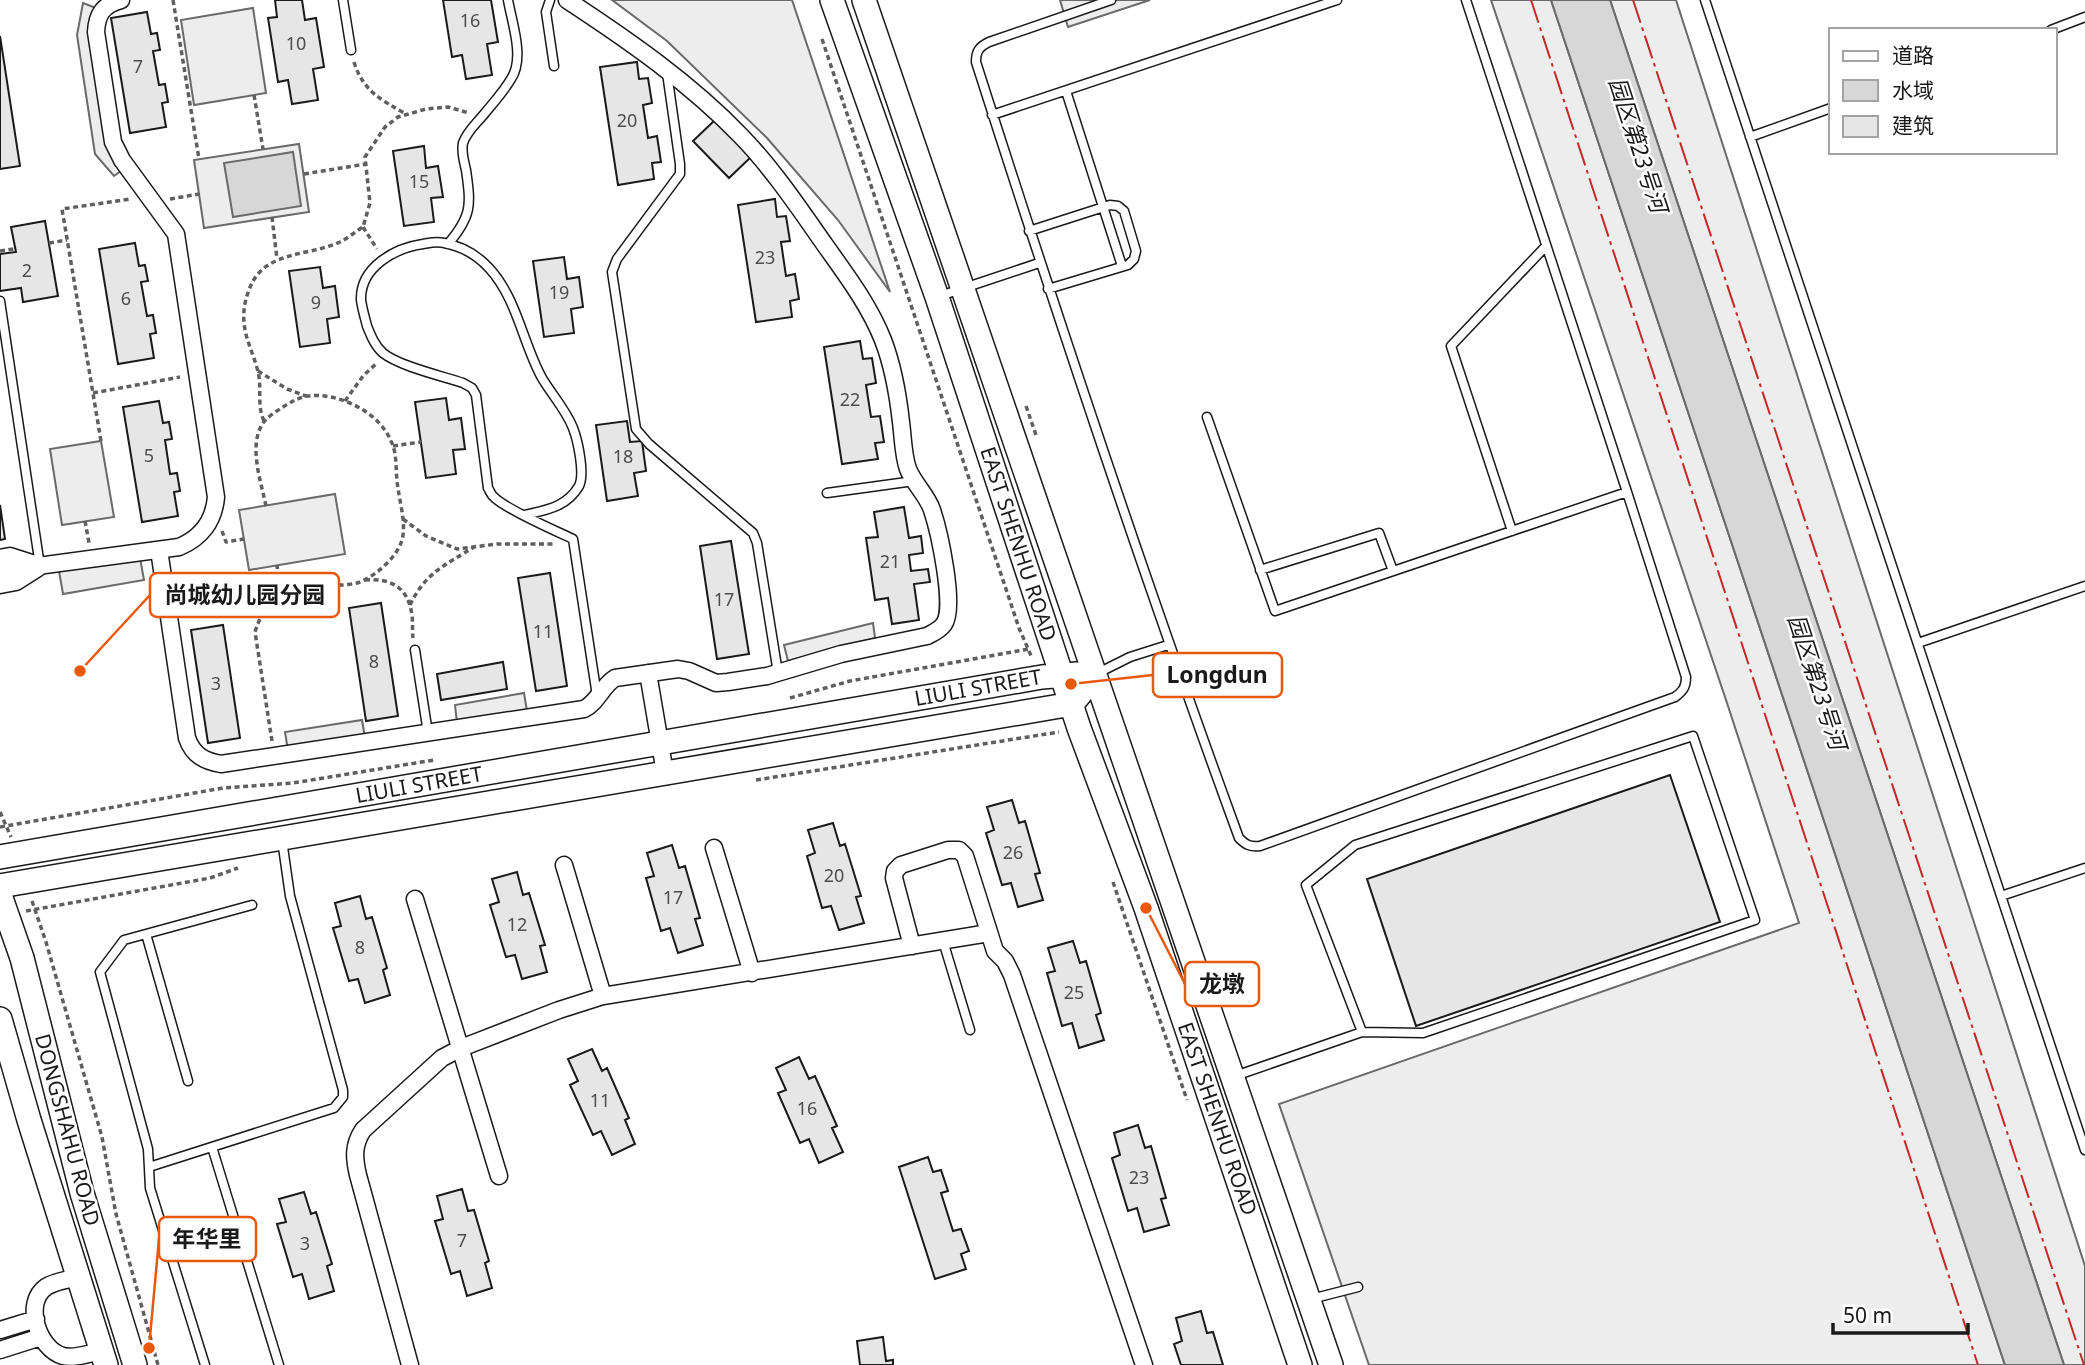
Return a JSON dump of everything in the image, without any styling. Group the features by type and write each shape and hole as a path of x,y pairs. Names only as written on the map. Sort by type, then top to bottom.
{"main road":[{"name":"EAST SHENHU ROAD","path":"832,0 937,297 1079,728 1146,908 1300,1365"},
{"name":"EAST SHENHU ROAD","path":"864,0 1331,1365"},
{"name":"LIULI STREET","path":"8,855 1061,674 1096,674"},
{"path":"1072,704 1096,674"},
{"name":"LIULI STREET","path":"0,886 1072,704"},
{"name":"DONGSHAHU ROAD","path":"3,905 22,958 82,1193 135,1365"},
{"name":"DONGSHAHU ROAD","path":"0,1019 104,1358"}],"street":[{"path":"0,570 178,547 201,534 215,512 216,497 176,234 122,160 113,142 96,32 101,11 121,0"},
{"path":"159,550 187,738 190,747 202,758 221,764 584,709 597,699 608,682 615,678 678,669 716,683 778,673 841,654 927,636 945,623 950,602 932,508 909,470 897,393 884,341 864,299 764,162 741,136 694,91 566,0"},
{"path":"0,558 10,556 40,566"},
{"path":"0,585 16,582 40,566"},
{"path":"649,673 664,773"},
{"path":"714,848 752,973"},
{"path":"912,946 894,878 895,871 901,865 948,850 958,850 965,856 995,951 1012,975 1144,1365"},
{"path":"564,865 603,996"},
{"path":"415,899 499,1176"},
{"path":"410,1365 354,1158 356,1141 363,1130 442,1058 559,1010 603,996 989,933"},
{"path":"78,1277 45,1288 35,1305 41,1337 49,1348 62,1356 104,1358"},
{"path":"0,1330 36,1319"},
{"path":"0,1350 41,1337"}],"lane":[{"path":"343,0 351,50"},
{"path":"448,244 462,228 469,211 470,195 462,149 464,140 513,78 517,64 508,0"},
{"path":"550,0 546,12 554,66"},
{"path":"1111,0 1085,4 989,42 981,46 975,62 1168,645 1239,838 1245,845 1260,846 1675,697 1686,685 1686,677 1628,492 1465,0"},
{"path":"992,115 1337,0"},
{"path":"1705,0 2085,1150"},
{"path":"2057,28 2085,18"},
{"path":"667,71 680,174 617,259 612,272 636,429 649,444 753,533 757,543 778,673"},
{"path":"1066,91 1122,266"},
{"path":"1751,137 1829,109"},
{"path":"1029,231 1103,207 1118,206 1124,211 1136,251 1134,259 1122,266 1048,289"},
{"path":"525,515 560,506 580,484 581,468 574,430 566,413 542,378 507,296 492,271 478,257 441,242 398,250 383,259 371,271 363,286 361,299 371,336 381,351 392,359 472,388 476,395 488,488 494,498 525,515 573,539 597,699"},
{"path":"1512,531 1451,346 1546,246"},
{"path":"937,297 1040,263"},
{"path":"0,301 40,566"},
{"path":"1207,417 1275,611 1628,492"},
{"path":"827,494 915,481"},
{"path":"1260,570 1379,533 1393,571"},
{"path":"1918,643 2085,586"},
{"path":"166,600 233,590"},
{"path":"1096,674 1130,657 1168,645"},
{"path":"415,650 428,733"},
{"path":"1233,1077 1362,1032 1423,1033 1755,919 1693,736 1355,845 1306,886 1362,1032"},
{"path":"149,1167 334,1108 343,1097 290,896 281,837"},
{"path":"2001,896 2085,868"},
{"path":"205,1365 150,1188 148,1149 100,972 124,940 252,905"},
{"path":"146,934 188,1081"},
{"path":"943,941 970,1030"},
{"path":"212,1147 279,1365"},
{"path":"1308,1299 1357,1287"}],"path":[{"path":"173,0 179,20 198,159"},
{"path":"351,50 357,71 370,92 407,115"},
{"path":"254,95 262,149"},
{"path":"264,421 259,411 261,393 258,371 244,323 245,302 258,273 277,259 339,242 363,227 370,203 365,157 385,127 398,117 426,109 448,107 470,113 478,121"},
{"path":"304,174 366,164"},
{"path":"101,441 62,209 199,194"},
{"path":"272,217 277,259"},
{"path":"363,227 383,259"},
{"path":"49,243 67,240"},
{"path":"0,251 14,249"},
{"path":"345,401 372,366 388,356"},
{"path":"258,371 287,389 308,396 345,401 362,409 386,429 393,446 403,537 386,563 362,580"},
{"path":"93,393 198,374"},
{"path":"266,506 256,438 264,421 294,400 308,396"},
{"path":"393,446 421,442"},
{"path":"215,512 226,542 244,539"},
{"path":"403,519 426,536 457,549 496,544 573,543"},
{"path":"85,521 91,557"},
{"path":"410,606 418,589 430,574 475,547"},
{"path":"275,757 255,632 277,588 277,565"},
{"path":"279,579 290,585 317,587 379,579 394,583 406,596 410,606 415,650"},
{"path":"784,700 850,681 1052,644"},
{"path":"754,780 1079,728"},
{"path":"0,827 223,788 293,783 441,758"},
{"path":"0,812 7,825 8,855"},
{"path":"3,905 35,910 210,878 248,864"},
{"path":"25,881 102,1138 116,1214 158,1365"}],"shaded area":[{"path":"612,0 792,0 890,292 838,220 767,138 667,41"},
{"path":"1060,0 1150,0 1068,27"},
{"path":"1491,0 1551,0 2005,1365 1369,1365 1279,1104 1799,923"},
{"path":"1610,0 1676,0 2085,1266 2085,1365 2064,1365"},
{"path":"83,3 96,8 125,168 114,176 95,154 77,35"},
{"path":"253,8 266,93 194,105 181,20"},
{"path":"299,144 309,212 204,228 194,160"},
{"path":"101,441 114,517 62,525 50,449"},
{"path":"335,494 345,554 249,570 239,510"},
{"path":"140,558 144,580 63,594 59,571"},
{"path":"873,623 875,638 788,661 784,645"},
{"path":"524,693 527,711 457,723 455,705"},
{"path":"362,720 365,738 288,751 285,732"}],"water":[{"name":"园区第23号河","path":"1551,0 1610,0 2064,1365 2005,1365"},
{"path":"293,152 301,206 233,217 224,163"}],"building":[{"path":"275,0 302,0 305,20 316,18 324,67 313,69 318,100 292,104 288,80 278,82 268,18 277,17"},
{"path":"443,0 491,0 498,42 487,44 492,75 466,79 462,55 452,57"},
{"path":"147,12 151,34 157,33 160,50 153,51 159,85 165,84 168,102 162,103 166,127 130,133 111,18"},
{"path":"0,36 20,166 0,169"},
{"path":"637,62 639,79 648,78 652,103 643,105 648,138 657,136 661,162 652,163 654,179 618,185 600,67"},
{"path":"716,119 752,156 729,178 693,141"},
{"path":"424,146 426,168 438,166 443,197 431,198 434,222 404,226 393,151"},
{"path":"775,199 777,217 786,216 790,241 781,242 786,276 795,274 799,299 790,301 792,317 756,322 738,205"},
{"path":"45,221 58,296 23,302 21,288 0,291 0,254 16,252 11,227"},
{"path":"135,243 139,266 145,265 148,281 141,282 147,316 153,315 156,333 150,334 154,358 118,364 99,249"},
{"path":"564,257 567,279 579,277 583,307 571,309 574,333 544,337 533,261"},
{"path":"320,267 323,288 335,286 339,317 327,319 330,343 300,347 289,271"},
{"path":"860,341 863,359 872,358 876,383 866,385 871,417 880,416 884,442 875,443 878,459 842,464 824,347"},
{"path":"446,398 449,420 461,418 465,449 453,450 456,474 426,478 415,402"},
{"path":"159,401 163,423 169,422 172,439 165,440 170,474 177,473 180,491 174,492 178,516 142,522 123,407"},
{"path":"627,421 630,442 642,441 646,471 634,473 638,496 607,501 596,425"},
{"path":"0,505 5,539 0,540"},
{"path":"904,507 909,538 921,536 923,553 909,555 911,571 928,569 930,582 914,584 919,620 892,624 888,598 875,600 866,538 878,537 874,512"},
{"path":"731,541 749,654 717,659 700,546"},
{"path":"550,573 567,686 536,691 518,578"},
{"path":"381,603 398,716 366,721 349,608"},
{"path":"223,625 240,738 208,743 191,630"},
{"path":"503,662 507,689 441,700 437,674"},
{"path":"1670,775 1720,922 1416,1026 1367,879"},
{"path":"1012,800 1019,823 1025,821 1040,873 1035,874 1043,900 1018,907 1011,883 1002,885 986,833 994,830 987,807"},
{"path":"833,823 840,846 845,844 861,896 856,897 864,923 839,930 831,906 822,908 807,856 815,853 808,830"},
{"path":"672,845 679,868 685,866 700,918 695,919 703,945 678,953 670,928 661,931 646,878 654,876 647,853"},
{"path":"517,872 523,895 529,893 545,945 540,946 547,972 522,979 515,955 506,957 490,905 499,902 492,879"},
{"path":"360,896 366,919 372,917 387,968 383,970 390,995 365,1003 358,979 349,981 333,928 341,926 335,903"},
{"path":"1073,941 1080,963 1086,961 1101,1013 1096,1015 1104,1040 1079,1048 1072,1023 1062,1026 1047,973 1055,971 1048,948"},
{"path":"592,1049 602,1071 607,1068 629,1118 625,1120 635,1144 612,1155 601,1131 593,1135 570,1085 578,1081 568,1059"},
{"path":"799,1057 809,1079 815,1076 837,1126 832,1128 843,1152 819,1163 809,1139 800,1143 778,1093 786,1090 776,1068"},
{"path":"1138,1125 1145,1148 1151,1146 1166,1198 1161,1199 1169,1225 1144,1232 1137,1208 1128,1211 1112,1158 1120,1155 1114,1133"},
{"path":"928,1157 933,1172 941,1170 948,1191 941,1193 953,1231 961,1229 969,1251 961,1254 966,1269 935,1279 899,1167"},
{"path":"462,1189 468,1211 474,1210 489,1261 485,1263 492,1288 467,1296 460,1271 451,1274 435,1221 443,1219 437,1196"},
{"path":"304,1192 311,1214 316,1212 332,1264 327,1266 334,1291 309,1299 302,1274 293,1277 277,1224 286,1222 279,1199"},
{"path":"1201,1311 1207,1333 1213,1332 1223,1365 1181,1365 1174,1344 1182,1341 1176,1318"},
{"path":"883,1337 886,1361 893,1360 893,1365 860,1365 857,1341"}],"power":[{"path":"1531,0 1978,1365"},
{"path":"1633,0 2084,1365"}],"place":[{"name":"尚城幼儿园分园","path":"80,671"},
{"name":"Longdun","path":"1071,684"},
{"name":"龙墩","path":"1146,908"},
{"name":"年华里","path":"149,1348"}]}
